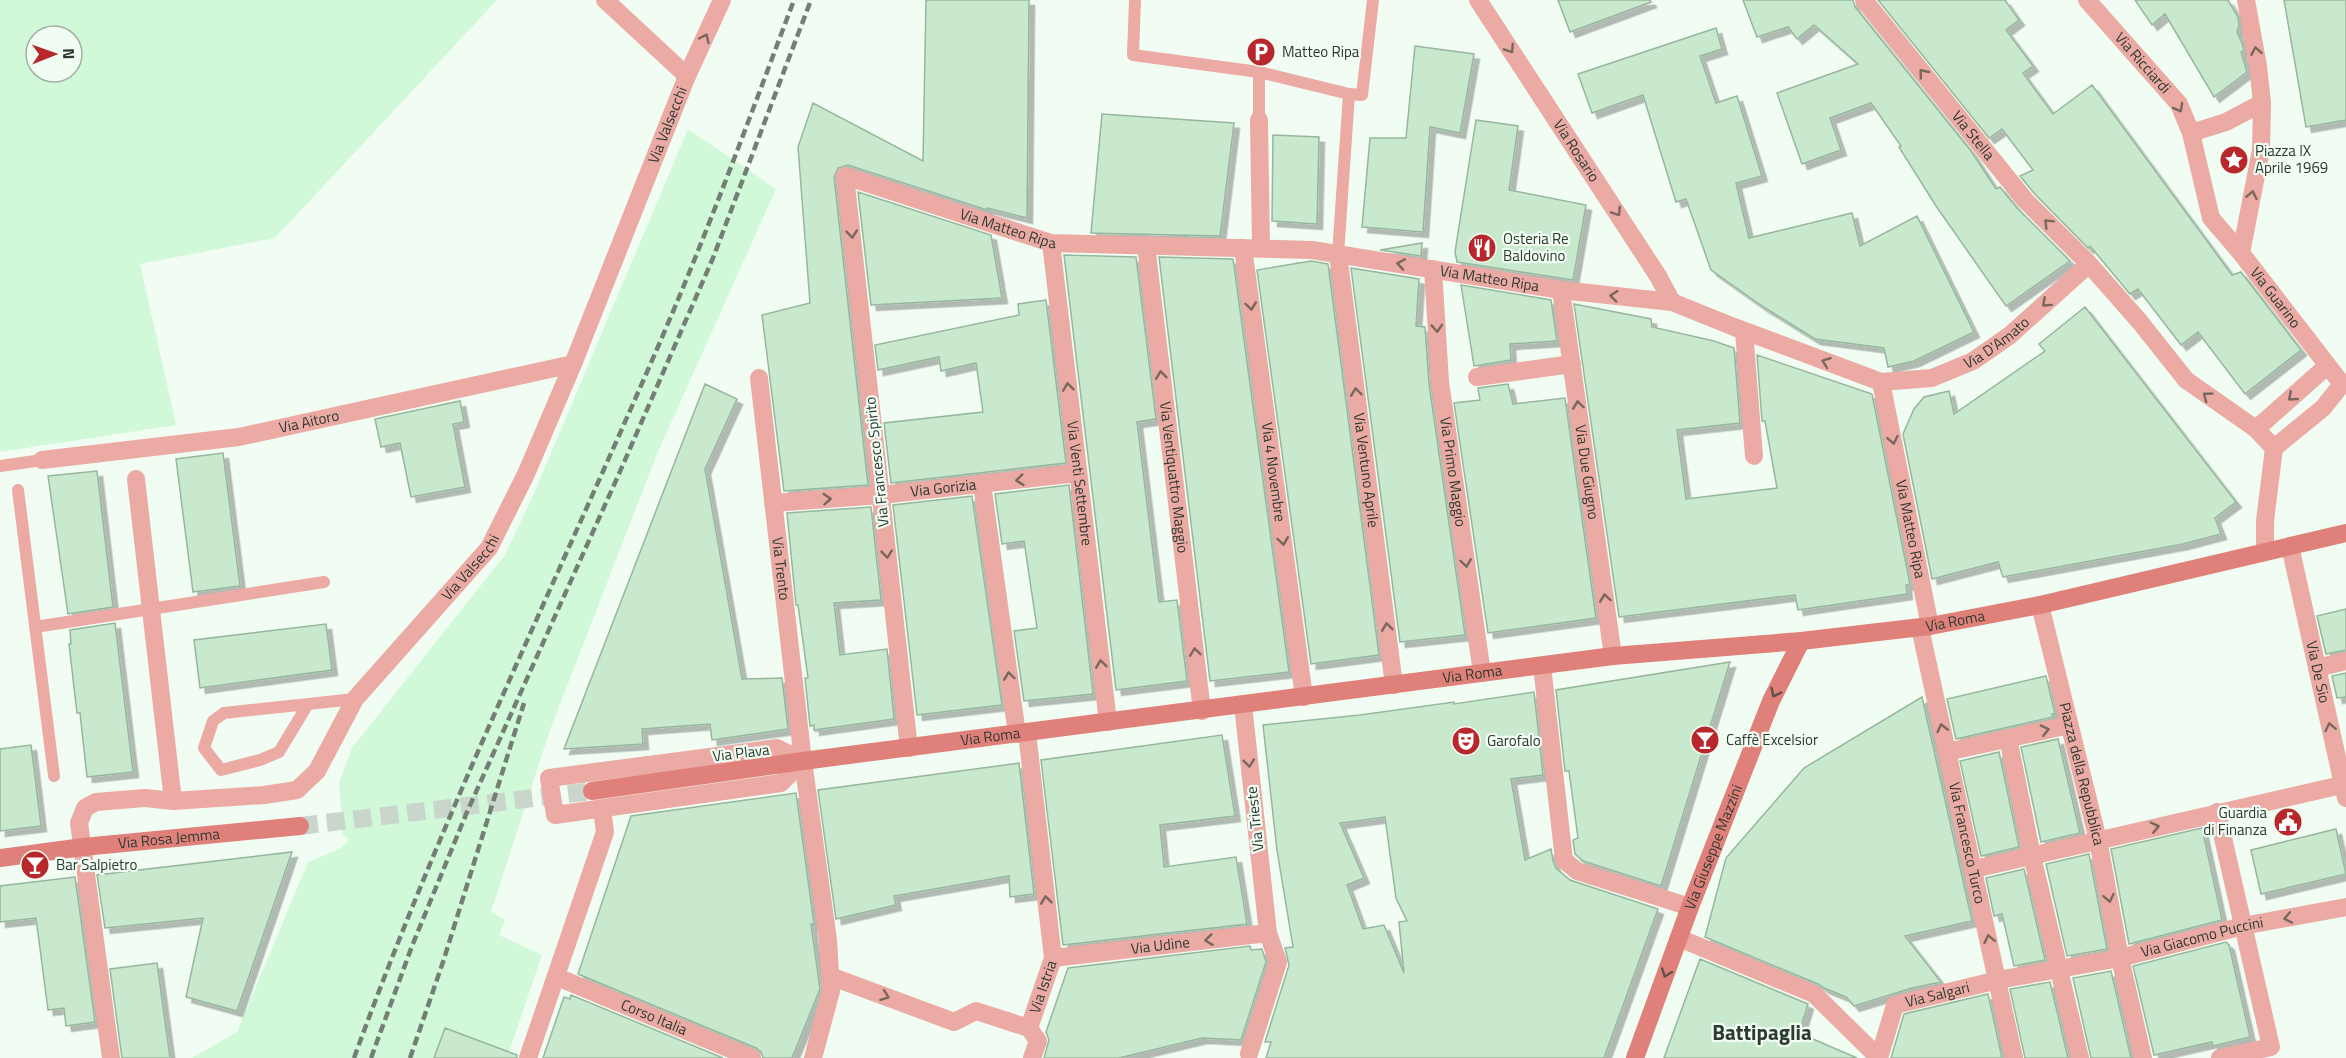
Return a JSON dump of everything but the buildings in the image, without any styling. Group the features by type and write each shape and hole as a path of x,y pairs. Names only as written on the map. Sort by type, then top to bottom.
{"main road":[{"name":"Via Roma","path":"592,791 803,761 1613,656 1801,641 1925,627 2040,605 2346,533"},
{"name":"Via Giuseppe Mazzini","path":"1635,1058 1690,907 1771,701 1801,641"},
{"name":"Via Rosa Jemma","path":"0,858 83,847 300,826"}],"street":[{"path":"605,0 687,76"},
{"name":"Via Valsecchi","path":"111,1058 79,823 85,808 96,802 144,798 173,801 264,795 297,790 317,771 355,699 489,548 526,474 573,364 687,76 722,0"},
{"name":"Via Rosario","path":"1478,0 1658,276 1672,302"},
{"name":"Via Stella","path":"1864,0 2025,200 2089,264 2140,322 2186,380 2256,429 2274,448"},
{"name":"Via Ricciardi","path":"2086,0 2179,104 2191,133 2211,218 2241,253"},
{"path":"2241,253 2261,150 2262,103 2246,0"},
{"path":"2191,133 2226,122 2262,103"},
{"name":"Via 4 Novembre","path":"1259,120 1252,248 1304,697"},
{"name":"Via Matteo Ripa","path":"845,176 1051,243 1312,250 1562,290 1672,302 1881,382 1925,627"},
{"name":"Via Francesco Spirito","path":"845,176 909,748"},
{"name":"Via Venti Settembre","path":"1051,243 1108,722"},
{"name":"Via Ventiquattro Maggio","path":"1146,245 1202,711"},
{"name":"Via Guarino","path":"2241,253 2327,366 2344,384"},
{"name":"Via Ventuno Aprile","path":"1338,254 1394,685"},
{"name":"Via D'Amato","path":"1881,382 1932,378 1973,361 2009,336 2089,264"},
{"name":"Via Primo Maggio","path":"1433,269 1440,382 1482,673"},
{"name":"Via Due Giugno","path":"1562,290 1613,656"},
{"path":"1744,331 1754,456"},
{"name":"Via Aitoro","path":"42,460 239,437 573,364"},
{"path":"1477,377 1572,364"},
{"path":"2256,429 2327,366"},
{"name":"Via Trento","path":"759,378 803,761"},
{"path":"2265,552 2265,520 2274,448 2323,408 2344,384"},
{"name":"Via Gorizia","path":"773,502 881,495 1078,473"},
{"path":"136,479 173,801"},
{"name":"Via Istria","path":"830,976 954,1022 976,1011 1029,1028 1053,958 1022,733 982,484"},
{"name":"Via De Sio","path":"2290,546 2345,789"},
{"name":"Piazza della Repubblica","path":"2040,605 2098,840 2217,812 2345,789"},
{"name":"Via Francesco Turco","path":"1925,627 1926,687 1947,752 2014,1058"},
{"path":"2317,668 2346,661"},
{"path":"1542,666 1564,860 1577,871 1690,907"},
{"name":"Via Trieste","path":"1243,705 1268,933 1278,962 1248,1054"},
{"path":"1947,752 2069,725"},
{"path":"2008,738 2032,856 2080,1058"},
{"name":"Via Plava","path":"777,748 803,761 781,783 555,815 549,778 777,748"},
{"path":"803,761 828,940 831,991 813,1058"},
{"path":"528,1058 605,832 602,809"},
{"path":"2217,812 2271,1047 2220,1058"},
{"path":"1974,869 2098,840 2120,958 2144,1058"},
{"name":"Via Giacomo Puccini","path":"1998,981 2120,958 2243,926 2346,907"},
{"name":"Via Udine","path":"1053,958 1268,933"},
{"path":"1679,938 1814,994 1879,1058"},
{"name":"Corso Italia","path":"557,977 752,1058"},
{"name":"Via Salgari","path":"1879,1058 1895,1005 1998,981"},
{"path":"1029,1028 1038,1041 1032,1058"}],"lane":[{"path":"1136,0 1133,55 1259,72 1348,94 1362,95 1373,0"},
{"path":"1259,72 1259,120"},
{"path":"1338,254 1348,94"},
{"path":"0,466 42,460"},
{"path":"18,490 54,776"},
{"path":"35,627 324,582"},
{"path":"308,704 279,752 260,760 221,770 204,748 213,721 224,713 308,704 355,699"}],"shaded area":[{"path":"0,0 497,0 275,238 140,264 176,425 0,452"},
{"path":"688,129 776,189 657,454 550,730 491,912 505,920 499,935 542,955 507,1058 192,1058 237,1032 308,862 341,848 349,840 343,835 339,783 352,748 504,556 532,498"}],"tunnel":[{"path":"300,826 592,791"}],"railway":[{"path":"354,1058 424,878 675,306 728,175 794,0"},
{"path":"371,1058 412,946 467,812 713,258 811,0"},
{"path":"410,1058 443,962 524,703"}],"place":[{"name":"Matteo Ripa","path":"1261,52"},
{"name":"Piazza IX Aprile 1969","path":"2234,160"},
{"name":"Osteria Re Baldovino","path":"1482,248"},
{"name":"Caffè Excelsior","path":"1705,740"},
{"name":"Garofalo","path":"1466,741"},
{"name":"Guardia di Finanza","path":"2288,822"},
{"name":"Bar Salpietro","path":"35,865"}],"district":[{"name":"Battipaglia","path":"1762,1033"}]}
